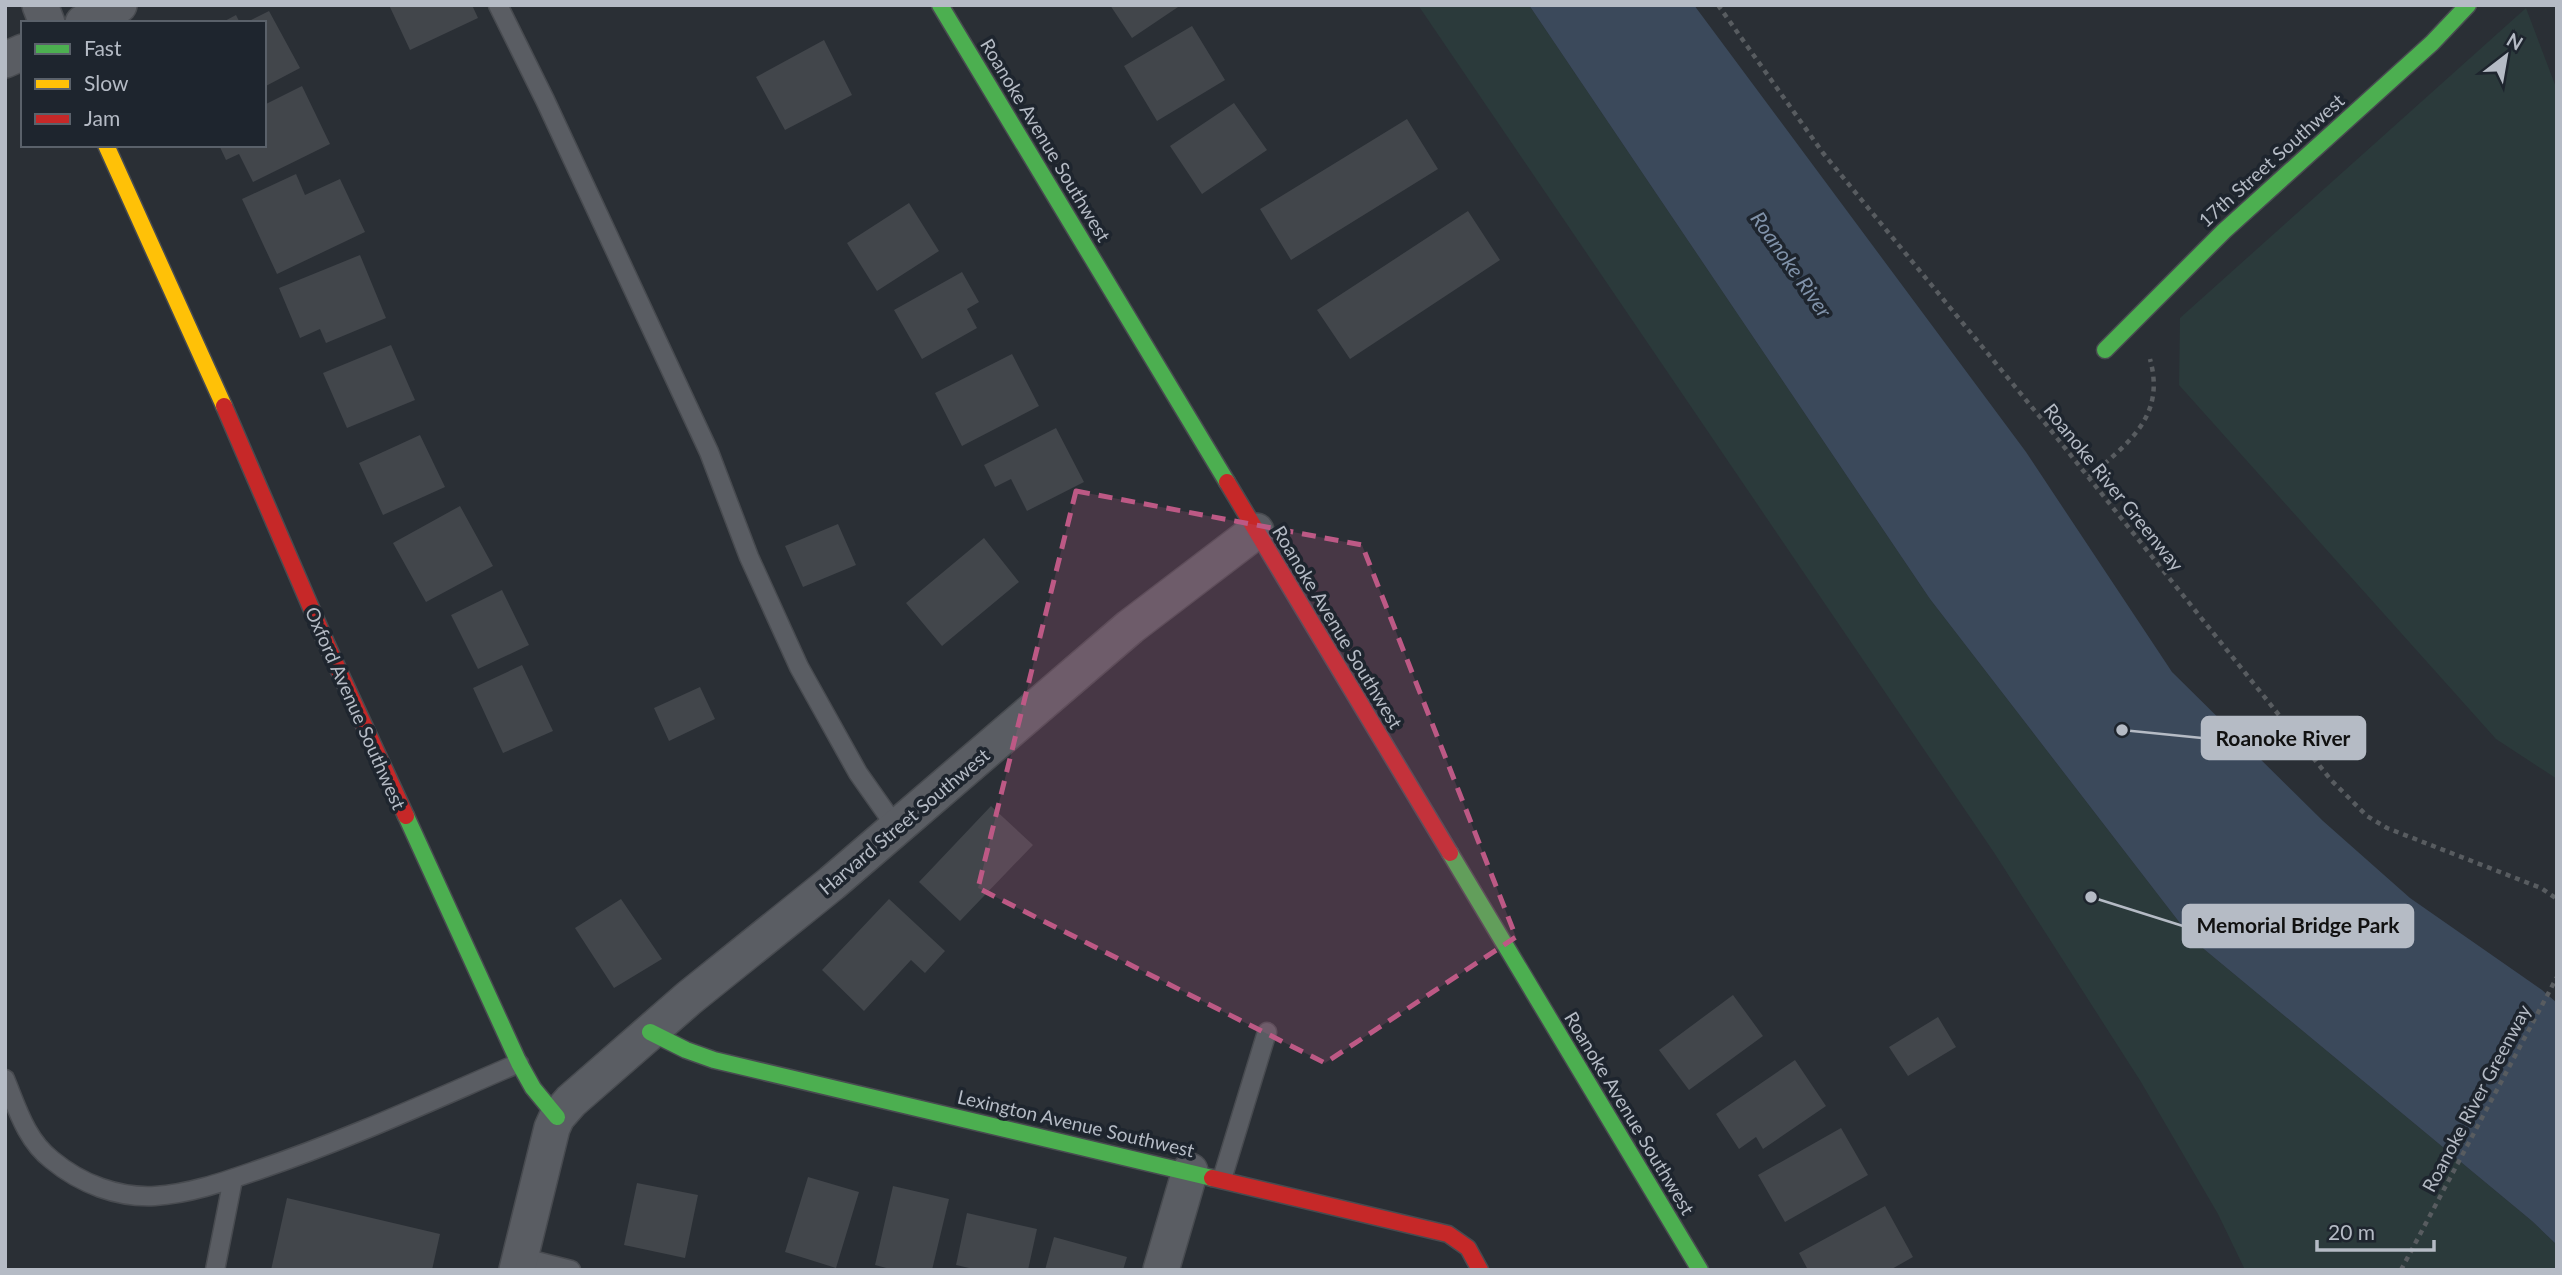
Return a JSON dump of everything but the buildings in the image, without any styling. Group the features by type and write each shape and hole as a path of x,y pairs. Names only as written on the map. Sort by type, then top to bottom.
{"street":[{"path":"87,21 119,5"},
{"name":"Roanoke Avenue Southwest","path":"940,5 1700,1270"},
{"name":"17th Street Southwest","path":"2105,350 2197,254 2432,43 2468,5"},
{"path":"5,60 21,52"},
{"name":"Oxford Avenue Southwest","path":"107,147 244,451 327,645 519,1063 533,1088 557,1117"},
{"name":"Harvard Street Southwest","path":"557,1117 571,1101 650,1032 1130,627 1256,531"},
{"name":"Lexington Avenue Southwest","path":"650,1032 714,1060 1448,1234 1468,1248 1480,1270"},
{"path":"519,1264 557,1117"},
{"path":"1161,1270 1206,1175"}],"lane":[{"path":"498,5 709,453 750,557 799,667 858,773 896,827"},
{"path":"1206,1175 1268,1032"},
{"path":"5,1079 26,1131 50,1159 81,1180 117,1193 153,1196 176,1194 233,1178 320,1149 519,1063"},
{"path":"215,1270 233,1178"},
{"path":"519,1264 571,1270"}],"path":[{"name":"Roanoke River Greenway","path":"1718,5 1824,153 2089,477 2331,780 2367,816 2388,828 2541,888 2557,899"},
{"path":"2089,477 2138,432 2150,412 2155,388 2152,364 2145,341 2131,321"},
{"name":"Roanoke River Greenway","path":"2401,1270 2557,977"}],"highlighted area":[{"path":"1076,491 1362,545 1516,937 1325,1063 978,888"}],"shaded area":[{"path":"1418,5 1529,5 1930,599 2193,940 2532,1221 2557,1245 2557,1270 2245,1270 2218,1214 2141,1082 1995,854"},
{"path":"2526,8 2557,90 2557,779 2496,739 2179,385 2180,318"}],"water":[{"path":"1529,5 1694,5 2026,452 2172,672 2323,821 2410,898 2557,1003 2557,1245 2532,1221 2193,940 1930,599"}],"traffic: fast":[{"path":"940,5 1227,482"},
{"path":"2105,350 2224,231 2432,43 2468,5"},
{"path":"406,816 519,1063 533,1088 557,1117"},
{"path":"1450,853 1700,1270"},
{"path":"650,1032 714,1060 1212,1178"}],"traffic: slow":[{"path":"107,147 224,406"}],"traffic: jam":[{"path":"224,406 327,645 406,816"},
{"path":"1227,482 1450,853"},
{"path":"1212,1178 1448,1234 1468,1248 1480,1270"}],"place":[{"name":"Roanoke River","path":"2122,730"},
{"name":"Memorial Bridge Park","path":"2091,897"}]}
